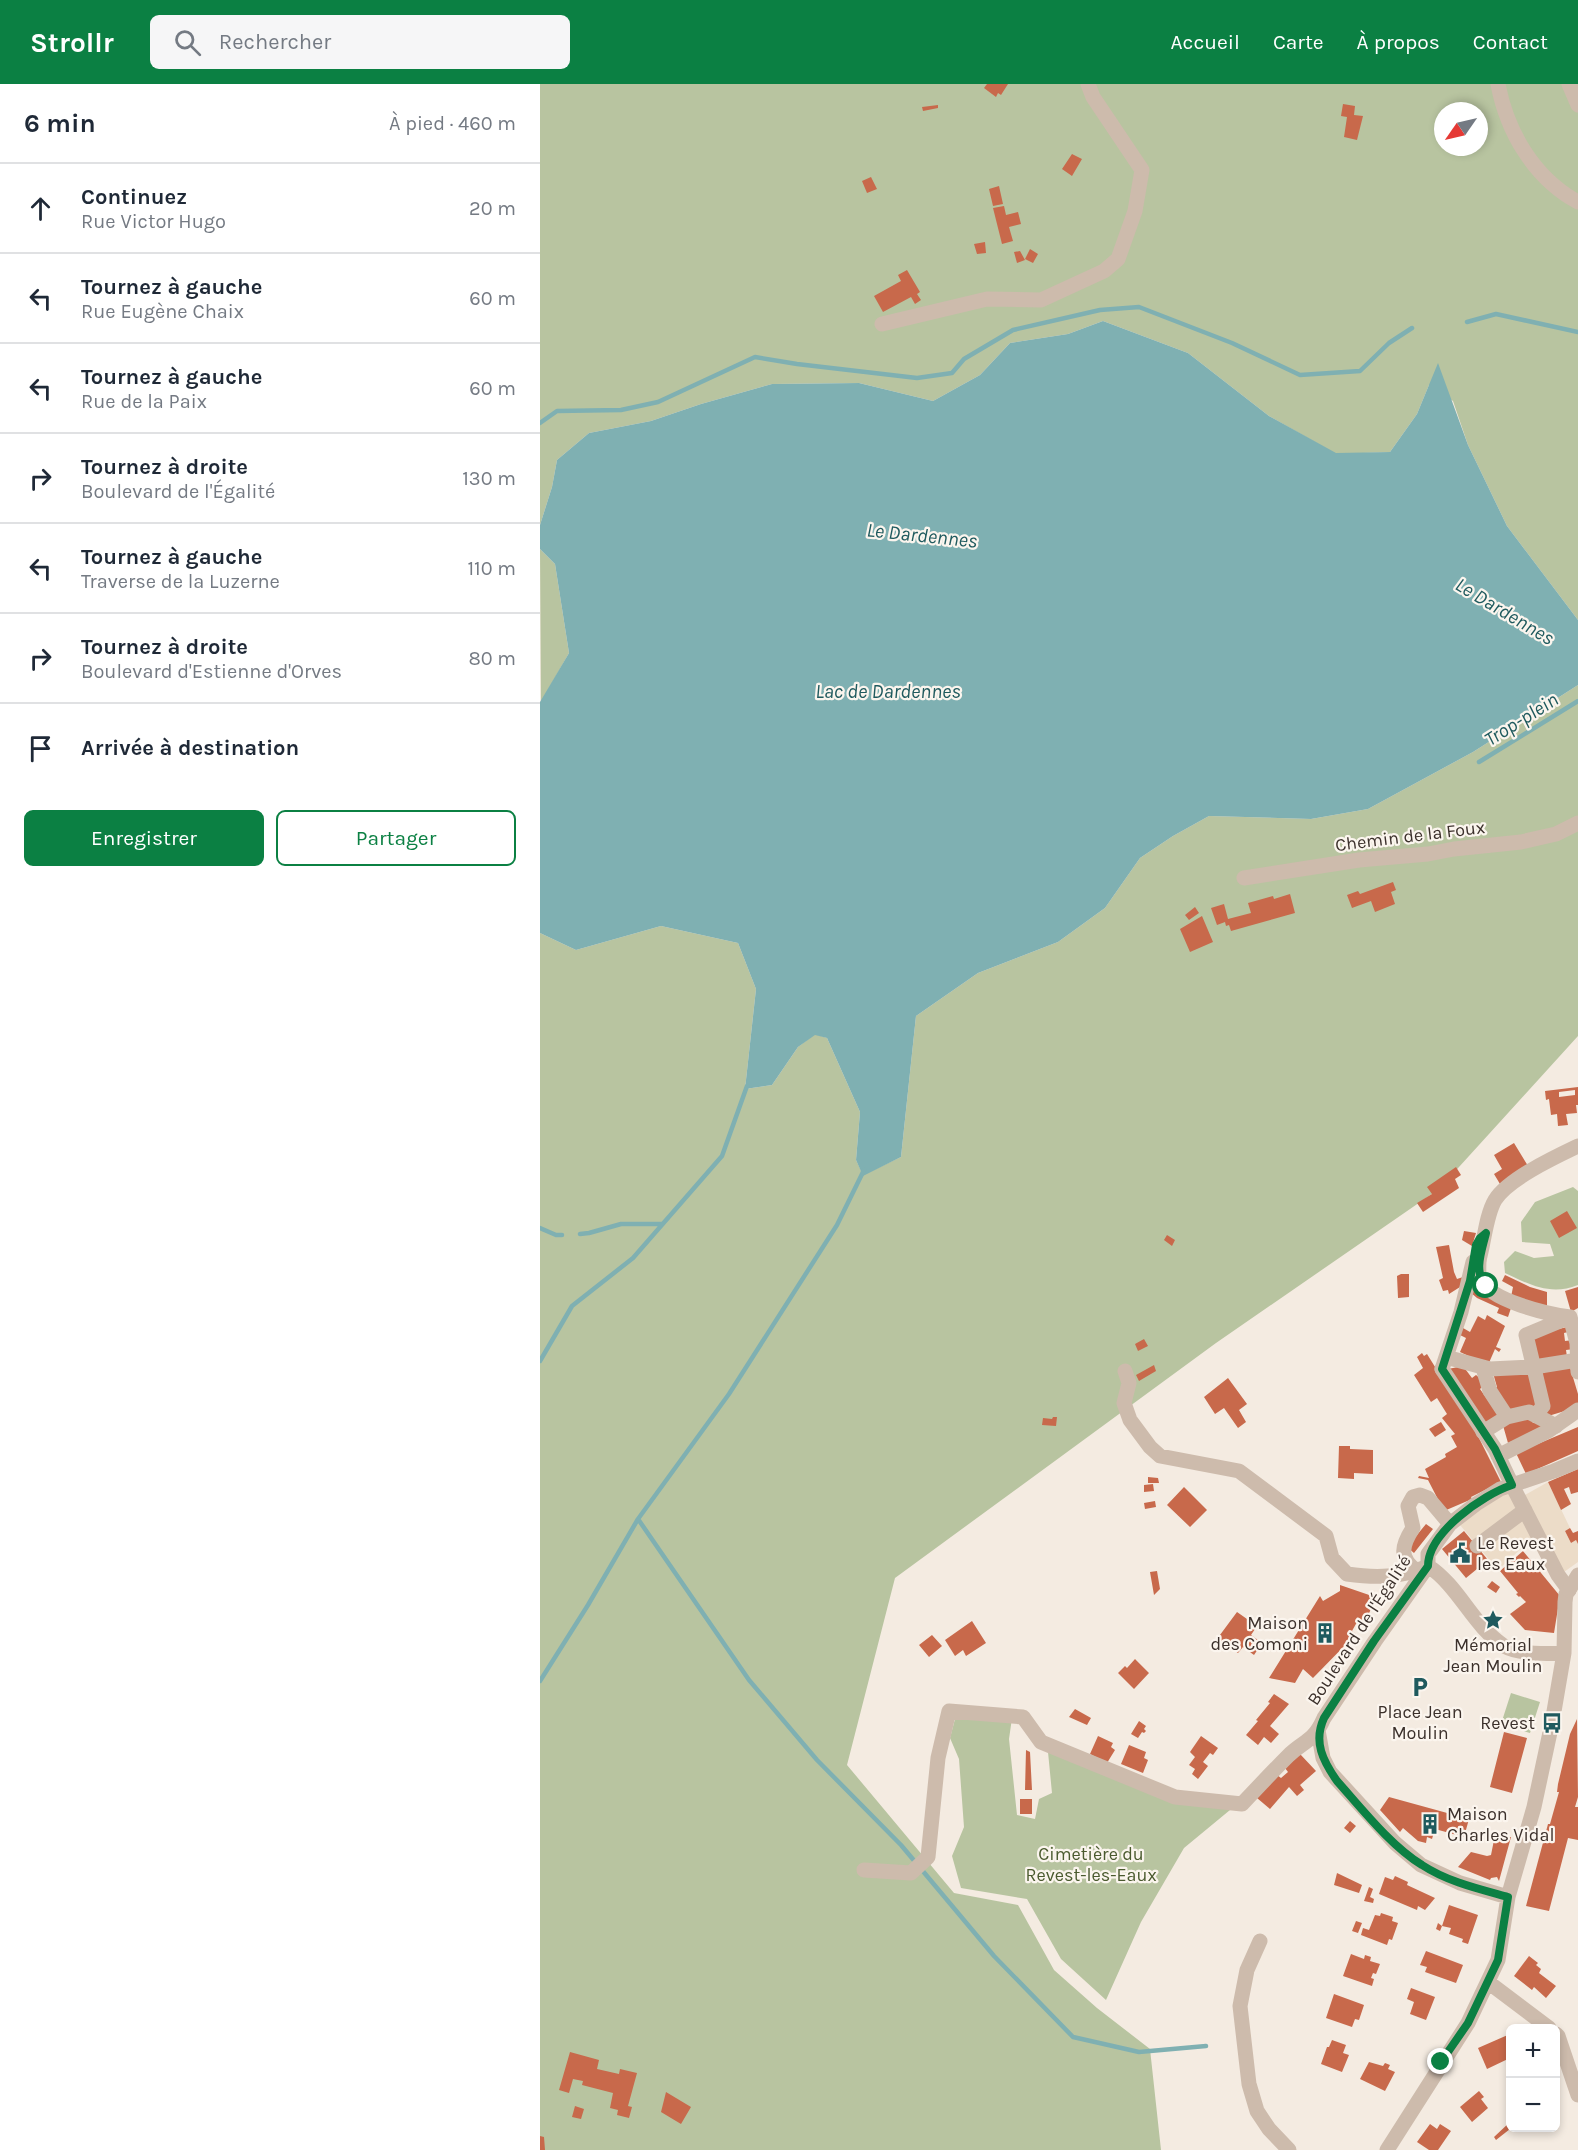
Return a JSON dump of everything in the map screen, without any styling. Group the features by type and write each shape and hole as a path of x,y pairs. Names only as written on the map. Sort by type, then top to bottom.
{"street":[{"path":"882,324 987,299 1041,300 1104,271 1118,259 1135,212 1142,170 1093,97 1088,84"},
{"path":"1498,84 1506,119 1516,140 1548,179 1565,195 1578,202"},
{"path":"1569,84 1578,105"},
{"name":"Chemin de la Foux","path":"1244,878 1359,860 1521,842 1556,834 1578,823"},
{"path":"1574,1315 1526,1308 1496,1293 1480,1278 1479,1260 1492,1208 1501,1193 1540,1166 1578,1146"},
{"path":"1486,1233 1476,1245 1470,1281 1444,1363 1498,1456 1560,1574 1574,1589"},
{"path":"1536,1415 1543,1406 1526,1335 1574,1315"},
{"path":"1444,1363 1490,1369 1578,1364 1574,1315"},
{"path":"1479,1367 1490,1391 1507,1417"},
{"path":"1125,1371 1129,1383 1124,1403 1130,1420 1150,1447 1160,1456 1239,1471 1326,1536 1332,1558 1347,1574 1399,1576 1422,1569"},
{"path":"1483,1432 1507,1417 1528,1412 1543,1421 1570,1419"},
{"path":"1498,1456 1570,1419"},
{"name":"Boulevard de l'Égalité","path":"864,1870 911,1873 927,1859 938,1758 949,1711 1023,1717 1041,1742 1175,1797 1242,1804 1291,1753 1307,1743 1318,1730 1422,1569 1428,1554 1450,1524 1500,1489 1578,1461"},
{"path":"1450,1524 1428,1498 1420,1495 1413,1497 1408,1506 1413,1528 1405,1540 1403,1550 1409,1566 1422,1569 1449,1583 1473,1615 1493,1637 1506,1647 1528,1652 1564,1653"},
{"path":"1477,1546 1526,1510"},
{"path":"1387,2150 1468,2023 1498,1960 1508,1897 1534,1807 1552,1723 1564,1653 1566,1594 1574,1589 1578,1575"},
{"path":"1318,1730 1323,1758 1330,1772 1395,1843 1420,1865 1460,1883 1508,1897"},
{"path":"1260,1941 1247,1970 1240,2006 1249,2084 1257,2111 1269,2129 1289,2150"},
{"path":"1488,1982 1544,2024"},
{"path":"1560,2042 1578,2095"}],"green space":[{"path":"540,84 1578,84 1578,620 1507,526 1468,445 1453,401 1429,385 1417,414 1390,452 1336,454 1269,416 1188,353 1103,321 1068,334 1010,343 980,375 933,401 859,383 772,384 651,421 589,433 557,460 552,487 540,525"},
{"path":"540,549 555,564 569,653 541,702"},
{"path":"1578,685 1578,1036 1439,1189 1216,1343 895,1578 847,1765 954,1893 1018,1905 1054,1970 1097,2008 1150,2049 1161,2150 540,2150 540,933 576,950 661,926 738,943 756,989 745,1089 772,1085 798,1047 815,1034 827,1038 860,1112 856,1160 863,1175 901,1157 916,1016 978,973 1058,942 1105,908 1140,858 1209,816 1311,819 1368,809 1473,752"},
{"path":"1573,1187 1578,1191 1578,1285 1559,1289 1541,1288 1505,1273 1504,1262 1515,1251 1534,1258 1554,1256 1550,1244 1522,1242 1521,1222 1535,1202"},
{"path":"1511,1693 1540,1702 1530,1733 1501,1724"},
{"name":"Cimetière du Revest-les-Eaux","path":"959,1717 1012,1718 1009,1739 1017,1815 1035,1819 1039,1799 1052,1793 1048,1752 1230,1810 1184,1848 1141,1922 1106,2000 1061,1959 1027,1899 961,1888 952,1856 964,1827 959,1759 950,1738 955,1719"}],"shaded area":[{"path":"1548,1482 1570,1528 1565,1531 1571,1543 1576,1540 1578,1544 1578,1562 1564,1572 1523,1496"},
{"path":"1511,1491 1537,1541 1523,1547 1498,1570 1460,1525 1487,1504"}],"water":[{"name":"Lac de Dardennes","path":"1103,321 1188,353 1269,416 1336,453 1390,452 1417,414 1438,363 1468,445 1507,526 1578,620 1578,685 1473,752 1368,809 1311,819 1209,816 1140,858 1105,908 1058,942 978,973 916,1016 901,1157 863,1176 856,1160 860,1112 827,1038 815,1035 798,1047 772,1085 745,1089 756,989 738,943 661,926 576,950 540,933 540,702 569,653 555,564 540,549 540,525 552,487 557,460 589,433 651,421 772,384 859,383 933,401 980,375 1010,343 1068,334"}],"building":[{"path":"987,84 1008,84 1001,95 998,93 996,97 984,88"},
{"path":"1343,104 1355,106 1354,115 1363,116 1357,140 1344,137 1347,117 1341,116"},
{"path":"938,105 938,108 923,111 922,107"},
{"path":"1072,154 1082,159 1072,176 1062,169"},
{"path":"871,177 877,189 867,193 862,181"},
{"path":"999,186 1003,204 993,206 989,189"},
{"path":"1004,206 1006,215 1018,212 1021,224 1009,227 1013,241 1002,244 993,208"},
{"path":"985,242 986,253 977,254 974,244"},
{"path":"1030,249 1038,254 1033,263 1025,259"},
{"path":"1020,251 1025,260 1017,263 1014,252"},
{"path":"907,270 920,292 917,294 921,300 915,304 911,297 883,312 874,296 901,281 898,275"},
{"path":"1393,882 1396,890 1391,892 1395,904 1375,912 1371,901 1352,908 1347,895 1358,891 1360,894"},
{"path":"1290,894 1295,913 1231,931 1225,922 1217,925 1211,908 1224,904 1228,919 1251,913 1248,903"},
{"path":"1195,907 1199,913 1189,920 1185,915"},
{"path":"1202,916 1213,942 1190,952 1180,929"},
{"path":"1578,1087 1577,1113 1566,1114 1568,1125 1558,1126 1557,1114 1551,1115 1549,1099 1546,1100 1545,1091","holes":["1575,1090 1575,1095 1559,1097 1559,1092"]},
{"path":"1514,1143 1528,1166 1500,1184 1494,1174 1502,1169 1494,1155"},
{"path":"1456,1167 1461,1175 1455,1179 1459,1188 1423,1212 1417,1203 1432,1194 1427,1187"},
{"path":"1567,1211 1577,1228 1559,1238 1550,1221"},
{"path":"1464,1231 1476,1233 1472,1246 1462,1240"},
{"path":"1167,1235 1175,1240 1172,1246 1164,1240"},
{"path":"1449,1245 1457,1279 1463,1277 1460,1287 1449,1294 1448,1290 1443,1291 1439,1280 1443,1278 1436,1247"},
{"path":"1409,1274 1409,1297 1398,1298 1397,1276"},
{"path":"1505,1275 1547,1292 1547,1311 1511,1297 1513,1287 1502,1281"},
{"path":"1477,1281 1512,1305 1508,1317 1497,1313 1499,1308 1477,1298 1470,1292"},
{"path":"1578,1287 1578,1308 1571,1312 1565,1291"},
{"path":"1487,1315 1505,1326 1496,1347 1501,1349 1499,1352 1495,1349 1488,1365 1460,1352 1466,1338 1460,1335 1463,1328 1470,1332 1478,1316 1485,1320"},
{"path":"1567,1327 1568,1332 1564,1333 1565,1341 1573,1340 1574,1349 1566,1350 1567,1357 1537,1362 1529,1336"},
{"path":"1144,1339 1148,1346 1138,1351 1135,1344"},
{"path":"1422,1353 1424,1356 1427,1354 1478,1436 1501,1482 1471,1497 1472,1499 1444,1511 1428,1480 1418,1478 1419,1476 1429,1478 1425,1469 1446,1457 1445,1454 1457,1447 1451,1436 1455,1434 1442,1418 1447,1414 1437,1398 1431,1402 1414,1375 1423,1368 1417,1357"},
{"path":"1569,1364 1578,1394 1578,1403 1568,1410 1545,1417 1538,1370"},
{"path":"1154,1365 1156,1371 1139,1381 1136,1375"},
{"path":"1463,1366 1472,1378 1476,1375 1486,1383 1480,1389 1499,1416 1486,1425 1448,1369"},
{"path":"1527,1369 1540,1407 1510,1412 1494,1388 1497,1387 1493,1373"},
{"path":"1228,1378 1247,1404 1239,1410 1246,1422 1238,1428 1224,1408 1215,1414 1204,1397"},
{"path":"1529,1415 1533,1423 1540,1422 1543,1428 1508,1443 1502,1422"},
{"path":"1057,1417 1056,1426 1042,1425 1043,1418 1052,1419"},
{"path":"1441,1422 1446,1430 1435,1437 1429,1429"},
{"path":"1578,1427 1578,1451 1526,1474 1516,1453"},
{"path":"1339,1446 1373,1450 1373,1474 1354,1473 1354,1479 1338,1478"},
{"path":"1578,1469 1578,1492 1571,1494 1569,1487 1564,1489 1571,1504 1561,1510 1548,1482"},
{"path":"1148,1477 1158,1478 1159,1483 1148,1483"},
{"path":"1153,1484 1154,1491 1144,1492 1144,1485"},
{"path":"1184,1487 1207,1510 1190,1527 1167,1505"},
{"path":"1155,1501 1156,1507 1145,1509 1144,1503"},
{"path":"1426,1524 1433,1529 1414,1553 1407,1547"},
{"path":"1570,1528 1573,1533 1578,1531 1578,1544 1576,1540 1571,1543 1565,1531"},
{"path":"1464,1531 1488,1560 1466,1578 1442,1549"},
{"path":"1523,1551 1560,1596 1554,1633 1525,1630 1510,1614 1526,1602 1516,1594 1518,1593 1500,1571"},
{"path":"1157,1571 1160,1589 1154,1595 1150,1572"},
{"path":"1492,1581 1500,1587 1496,1593 1487,1587"},
{"name":"Maison des Comoni","path":"1340,1585 1375,1597 1365,1625 1357,1622 1352,1631 1356,1634 1313,1678 1303,1669 1295,1683 1269,1678 1320,1596 1323,1601 1340,1591"},
{"path":"1237,1612 1257,1626 1251,1635 1262,1643 1254,1655 1243,1647 1238,1653 1217,1639"},
{"path":"972,1621 986,1643 966,1656 963,1650 955,1656 945,1640"},
{"path":"932,1635 942,1646 929,1657 919,1645"},
{"path":"1135,1659 1149,1673 1134,1689 1118,1673 1125,1666 1127,1668"},
{"path":"1274,1694 1289,1704 1270,1726 1279,1734 1271,1743 1264,1737 1258,1745 1246,1735 1258,1721 1256,1720 1270,1703 1268,1702"},
{"path":"1075,1709 1091,1718 1087,1725 1069,1717"},
{"path":"1577,1719 1578,1797 1575,1807 1578,1807 1578,1840 1568,1838 1549,1911 1526,1906 1559,1792 1557,1792 1558,1784 1570,1734"},
{"path":"1139,1721 1146,1726 1144,1729 1146,1731 1142,1732 1138,1738 1131,1734"},
{"path":"1504,1732 1527,1738 1512,1793 1490,1787"},
{"path":"1098,1736 1113,1743 1111,1747 1115,1750 1107,1763 1090,1754"},
{"path":"1201,1736 1218,1748 1213,1755 1210,1753 1203,1762 1208,1766 1198,1779 1192,1774 1195,1769 1189,1765 1195,1757 1190,1752"},
{"path":"1129,1745 1146,1752 1144,1758 1148,1760 1143,1773 1121,1764"},
{"path":"1026,1750 1030,1752 1032,1790 1025,1790"},
{"path":"1300,1754 1316,1771 1300,1785 1304,1790 1297,1796 1289,1787 1270,1809 1257,1798 1277,1775 1281,1778 1288,1772 1285,1768"},
{"name":"Maison Charles Vidal","path":"1389,1797 1469,1819 1464,1837 1435,1829 1432,1839 1427,1837 1426,1843 1418,1841 1403,1828 1400,1832 1380,1810"},
{"path":"1020,1799 1032,1799 1032,1814 1020,1814"},
{"path":"1350,1821 1356,1826 1350,1833 1344,1828"},
{"path":"1511,1837 1499,1881 1497,1877 1490,1880 1458,1867 1471,1852 1491,1855 1494,1840"},
{"path":"1337,1873 1362,1885 1359,1893 1334,1885"},
{"path":"1395,1876 1408,1882 1407,1885 1435,1898 1425,1910 1418,1906 1417,1910 1379,1894 1385,1877 1393,1880"},
{"path":"1369,1887 1373,1889 1370,1897 1374,1899 1373,1903 1364,1901"},
{"path":"1449,1905 1478,1915 1468,1944 1462,1942 1463,1939 1449,1934 1451,1928 1442,1926"},
{"path":"1381,1913 1393,1917 1392,1921 1398,1923 1392,1940 1389,1939 1387,1945 1361,1935 1363,1928 1369,1930 1375,1915 1380,1916"},
{"path":"1356,1921 1362,1923 1358,1933 1352,1931"},
{"path":"1438,1923 1442,1926 1440,1931 1436,1929"},
{"path":"1426,1951 1463,1965 1456,1983 1425,1972 1427,1967 1420,1965"},
{"path":"1351,1954 1364,1959 1365,1955 1371,1957 1370,1961 1380,1964 1376,1974 1373,1973 1371,1978 1374,1979 1372,1986 1343,1976"},
{"path":"1529,1956 1538,1963 1536,1965 1541,1969 1539,1973 1556,1986 1546,1998 1534,1987 1532,1990 1514,1976"},
{"path":"1411,1988 1435,1997 1426,2020 1410,2014 1414,2002 1407,1999"},
{"path":"1334,1994 1364,2005 1359,2020 1355,2019 1352,2027 1326,2018"},
{"path":"1506,2036 1506,2060 1487,2069 1478,2048"},
{"path":"1332,2040 1346,2045 1343,2053 1349,2055 1342,2072 1321,2064"},
{"path":"570,2052 599,2060 597,2069 619,2074 620,2069 637,2073 628,2106 632,2107 629,2118 617,2115 618,2110 610,2108 613,2093 582,2085 583,2081 573,2079 569,2093 559,2090"},
{"path":"1369,2062 1383,2066 1385,2063 1390,2065 1388,2069 1395,2072 1385,2091 1360,2079"},
{"path":"1479,2091 1484,2097 1481,2099 1488,2108 1472,2122 1460,2107"},
{"path":"666,2092 691,2107 681,2124 661,2112"},
{"path":"575,2106 584,2109 581,2119 572,2117"},
{"path":"1430,2124 1437,2129 1440,2124 1451,2131 1438,2150 1429,2150 1417,2142"},
{"path":"1506,2126 1506,2132 1496,2140 1494,2137"},
{"path":"540,2136 544,2137 545,2150 540,2150"}],"waterway":[{"path":"540,423 557,411 621,410 658,402 755,357 917,378 952,373 964,359 1013,330 1100,310 1139,307 1232,343 1300,375 1360,371 1389,343 1412,328"},
{"path":"1467,322 1496,314 1578,332"},
{"name":"Trop-plein","path":"1479,762 1578,701"},
{"path":"540,1361 572,1306 633,1258 722,1156 747,1086"},
{"path":"540,1681 638,1519 729,1394 837,1225 864,1170"},
{"path":"580,1234 621,1224 662,1224"},
{"path":"540,1228 556,1235 562,1235"},
{"path":"638,1519 749,1680 817,1760 901,1845 994,1956 1073,2037 1139,2052 1206,2046"}],"place":[{"name":"Le Revest les Eaux","path":"1460,1553"},
{"name":"Mémorial Jean Moulin","path":"1493,1620"},
{"name":"Maison des Comoni","path":"1325,1633"},
{"name":"Place Jean Moulin","path":"1420,1687"},
{"name":"Revest","path":"1552,1723"},
{"name":"Maison Charles Vidal","path":"1430,1824"}],"route":[{"path":"1441,2062 1468,2023 1498,1960 1508,1897 1460,1883 1420,1865 1395,1843 1330,1772 1323,1758 1318,1730 1374,1641 1428,1566 1428,1554 1450,1524 1476,1504 1500,1489 1512,1485 1495,1449 1442,1369 1470,1281 1476,1245 1486,1233 1479,1260 1479,1274 1486,1286"}],"water label":[{"name":"Le Dardennes","path":"922,535"},
{"name":"Le Dardennes","path":"1505,611"}]}
